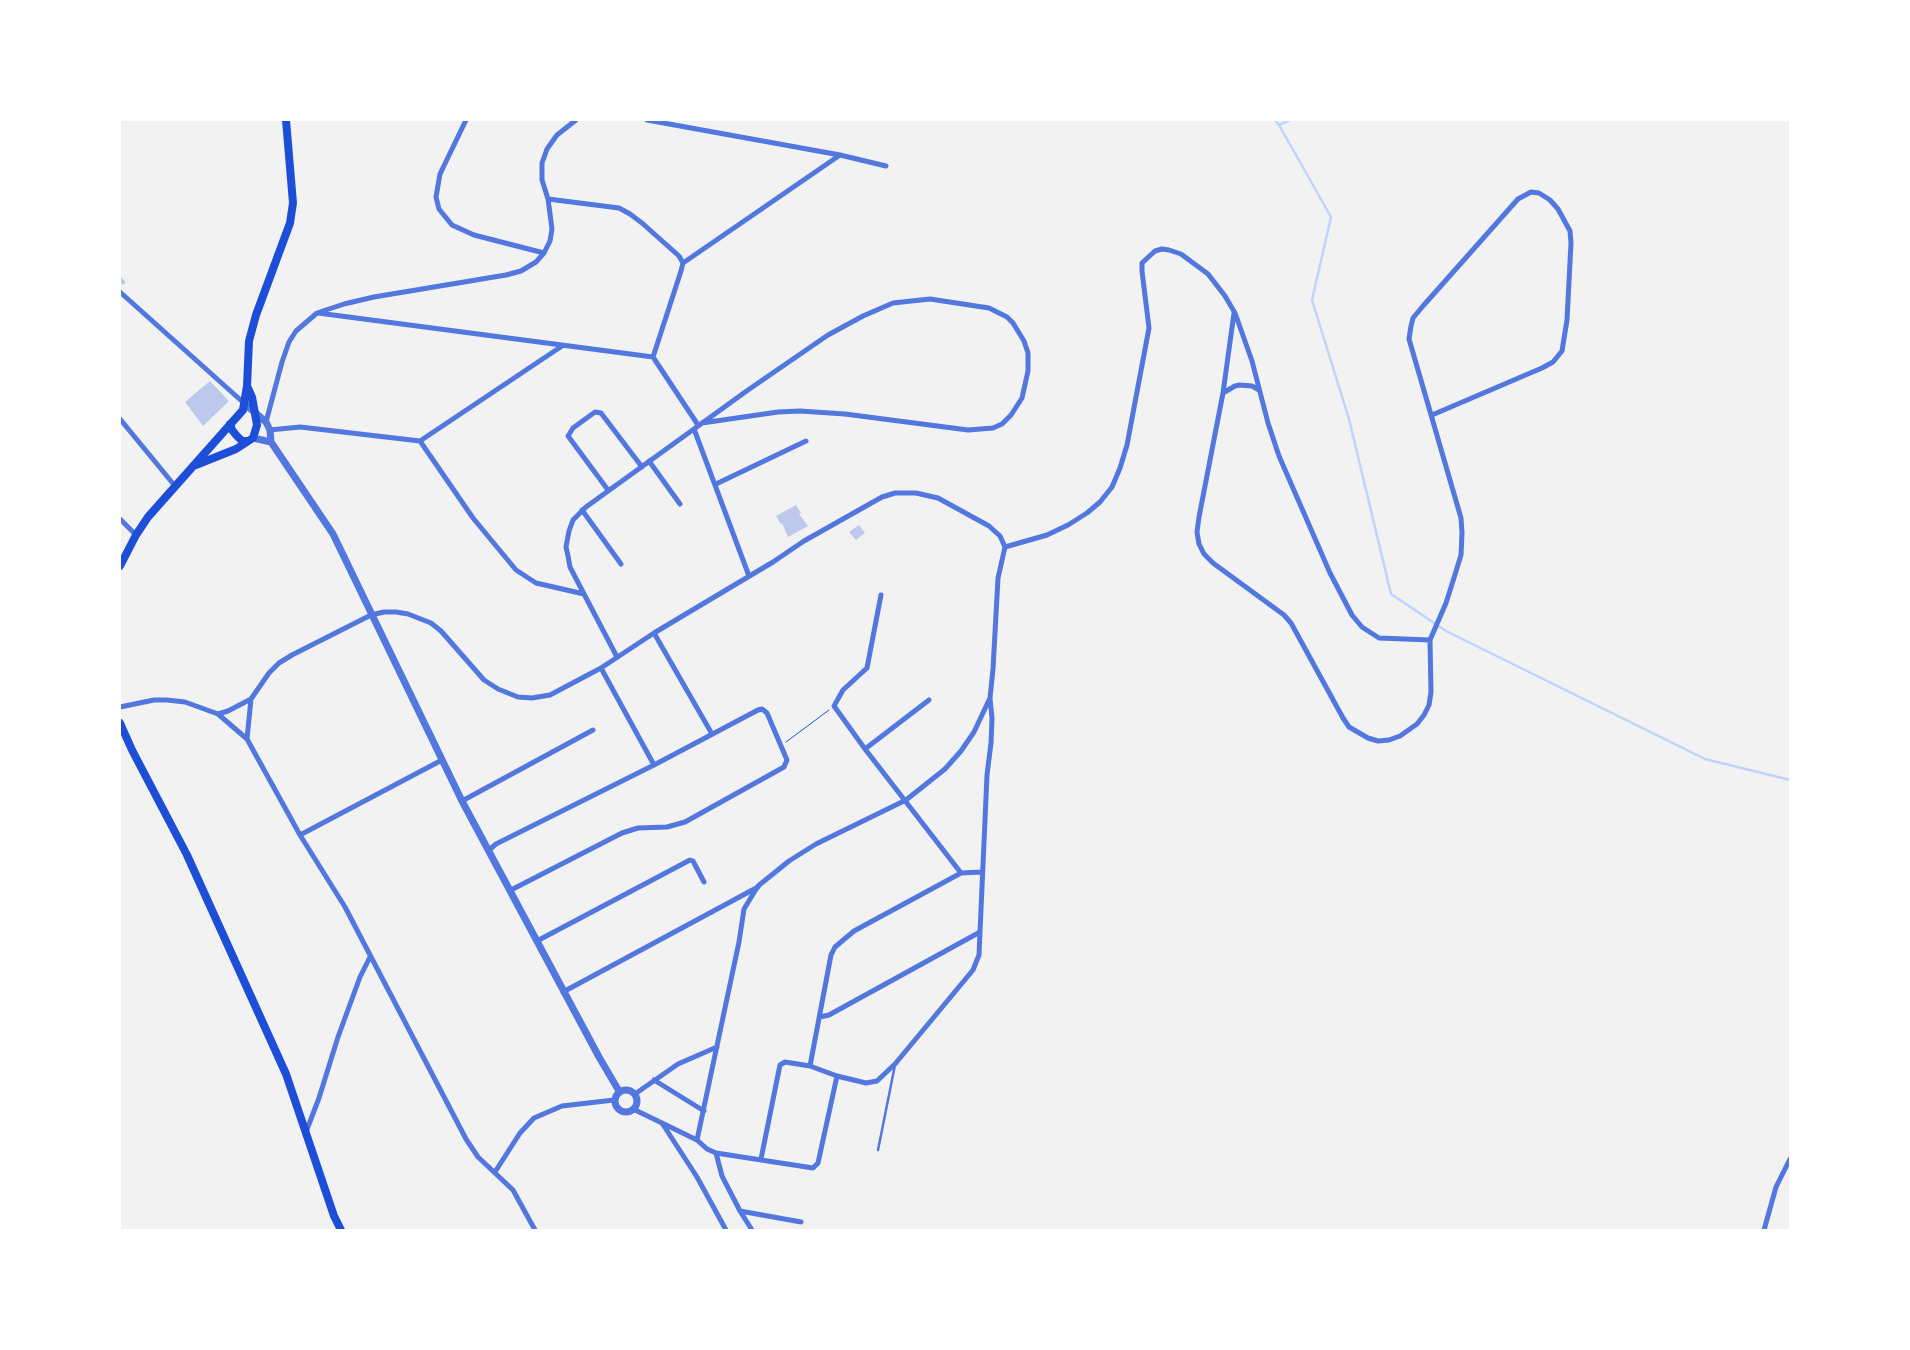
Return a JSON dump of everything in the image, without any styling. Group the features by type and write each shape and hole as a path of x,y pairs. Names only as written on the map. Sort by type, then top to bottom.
{"main road":[{"path":"120,566 148,517 240,414 245,404 248,349 256,315 290,223 292,203 286,120"},
{"path":"196,465 250,440 256,425 252,397 247,386"},
{"path":"230,424 232,430 242,441 250,440"},
{"path":"120,723 132,750 187,855 286,1074 334,1216 341,1230"}],"street":[{"path":"466,120 440,174 436,197 439,208 452,225 474,235 544,253"},
{"path":"266,422 289,342 296,331 317,313 366,299 506,275 530,266 544,253 550,241 552,229 548,199 542,180 542,163 547,149 557,135 576,120"},
{"path":"647,120 840,155 886,166"},
{"path":"749,576 716,484 698,426 654,357 683,263 840,155"},
{"path":"1234,313 1223,393 1199,517 1197,532 1199,544 1204,554 1213,563 1284,615 1291,623 1342,718 1350,728 1359,734 1378,741 1400,736 1417,724 1429,706 1431,692 1430,640 1446,603 1461,555 1461,518 1409,339 1414,318 1518,199 1531,192 1539,193 1550,200 1558,209 1570,231 1567,320 1562,351 1558,357 1547,365 1432,415"},
{"path":"548,199 606,206 624,211 642,223 679,256 683,263"},
{"path":"1005,547 1048,535 1068,525 1100,502 1112,487 1127,445 1149,328 1142,264 1155,251 1169,250 1181,254 1208,274 1225,296 1234,313 1252,361 1268,424 1293,492 1330,573 1352,615 1369,633 1379,638 1430,640"},
{"path":"120,292 266,422 270,430 271,442 333,534 462,801 619,1092"},
{"path":"617,657 570,567 566,547 573,520 582,510 608,490 698,426 828,335 869,313 898,301 930,299 994,310 1007,317 1018,329 1028,353 1028,371 1022,398 1011,415 1002,424 993,428 968,430 845,414 800,411 778,412 698,426"},
{"path":"317,313 654,357"},
{"path":"270,430 308,427 420,441 562,346"},
{"path":"1223,393 1240,385 1252,386 1259,390"},
{"path":"608,490 568,436 573,428 595,412 601,413 642,466"},
{"path":"120,419 174,486"},
{"path":"250,440 271,442"},
{"path":"420,441 473,518 516,570 536,583 584,594"},
{"path":"716,484 806,441"},
{"path":"649,461 680,504"},
{"path":"247,739 252,700 269,673 279,663 371,615 396,612 408,614 431,623 441,631 484,680 518,698 532,698 550,695 601,668 654,633 876,499 895,493 916,493 938,498 989,526 1000,536 1005,547 998,578 990,698 992,718 991,743 977,963 968,978 896,1064 877,1081 871,1083 837,1076 810,1066 785,1062 780,1065 761,1159"},
{"path":"582,510 621,564"},
{"path":"120,519 136,535"},
{"path":"881,595 868,668 843,690 834,706 961,873"},
{"path":"654,633 712,734"},
{"path":"601,668 654,765"},
{"path":"564,992 758,886 816,844 906,800 946,769 961,751 974,732 990,698"},
{"path":"120,707 138,702 167,700 185,702 218,714 247,739 300,835 345,907 466,1139 478,1157 518,1197 535,1230"},
{"path":"218,714 252,700"},
{"path":"865,749 929,700"},
{"path":"489,850 496,844 654,765 758,710 762,709 767,713 787,760 786,765 781,769 695,817 667,827 638,828 622,832 511,890"},
{"path":"462,801 593,730"},
{"path":"300,835 442,760"},
{"path":"537,941 690,860 693,861 704,882"},
{"path":"810,1066 831,955 835,946 854,931 961,873 982,872"},
{"path":"697,1140 739,942 744,909 758,886"},
{"path":"820,1018 980,932"},
{"path":"306,1132 360,977 370,957"},
{"path":"635,1094 678,1064 717,1047"},
{"path":"633,1109 697,1140 716,1153 813,1168 818,1163 837,1076"},
{"path":"654,1080 704,1111"},
{"path":"626,1089 635,1094 637,1102 633,1109 627,1112 620,1110 614,1100 619,1092 626,1089"},
{"path":"495,1172 520,1133 534,1118 562,1106 614,1100"},
{"path":"662,1123 697,1177 726,1230"},
{"path":"716,1153 722,1176 752,1230"},
{"path":"1764,1230 1776,1186 1790,1159"},
{"path":"740,1211 801,1222"}],"lane":[{"path":"878,1150 896,1064"}],"path":[{"path":"781,745 834,706"}],"building":[{"path":"120,276 126,282 123,285 120,282"},
{"path":"210,381 228,402 203,426 185,402"},
{"path":"796,505 801,513 799,514 808,526 788,537 782,523 776,516"},
{"path":"859,525 865,533 856,540 849,532"}],"waterway":[{"path":"1275,120 1331,217 1312,300 1349,419 1391,594 1446,631 1705,759 1790,780"},
{"path":"1279,125 1290,120"}]}
